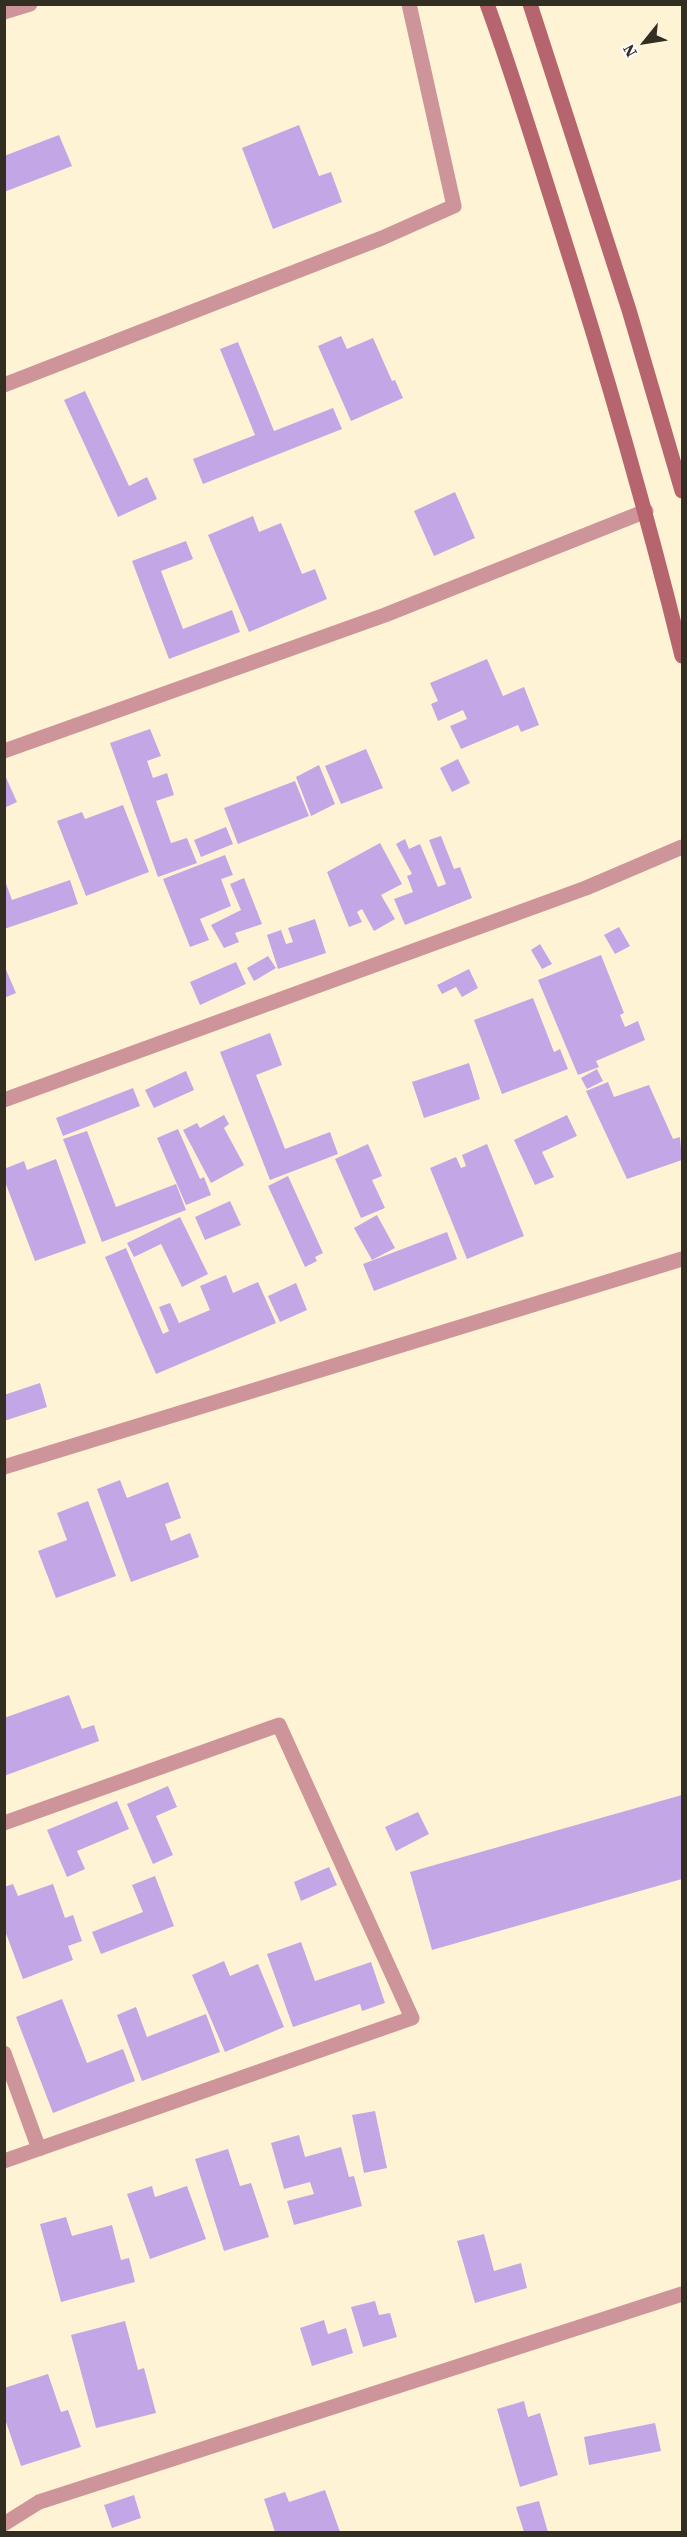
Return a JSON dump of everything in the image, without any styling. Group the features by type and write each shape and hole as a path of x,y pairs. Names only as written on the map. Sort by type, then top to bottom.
{"street":[{"path":"4,12 30,4"},
{"path":"4,385 382,238 454,206 409,4"},
{"path":"487,4 506,55 590,322 646,511 682,656"},
{"path":"530,4 629,310 682,491"},
{"path":"4,751 385,615 646,511"},
{"path":"4,1100 586,888 682,847"},
{"path":"4,1467 682,1259"},
{"path":"4,1823 279,1725 412,2018 4,2161"},
{"path":"4,2053 39,2149"},
{"path":"4,2524 39,2502 682,2294"}],"building":[{"path":"299,125 319,176 331,172 342,202 273,229 242,148"},
{"path":"59,135 72,166 4,192 4,156"},
{"path":"341,336 347,349 373,338 392,381 395,380 403,398 351,421 318,346"},
{"path":"238,342 274,431 333,408 342,429 203,484 193,459 255,435 220,349"},
{"path":"85,391 129,486 147,477 157,499 118,517 64,400"},
{"path":"455,492 475,538 434,556 414,511"},
{"path":"253,516 259,532 281,523 302,574 315,569 327,599 249,632 208,535"},
{"path":"186,541 193,559 161,571 183,629 232,610 240,632 169,659 132,561"},
{"path":"487,659 503,696 524,687 539,725 521,732 518,725 461,749 450,726 467,719 463,710 438,721 431,704 438,701 430,683"},
{"path":"150,729 161,756 147,761 153,778 167,773 174,795 156,801 171,843 187,838 197,863 158,877 110,743"},
{"path":"366,749 383,788 341,804 325,766"},
{"path":"458,759 470,783 452,792 440,768"},
{"path":"319,765 335,804 311,816 296,777"},
{"path":"4,773 17,802 4,808"},
{"path":"295,781 309,816 238,844 224,808"},
{"path":"123,805 149,872 86,896 57,821 82,812 85,819"},
{"path":"226,827 233,844 201,857 194,840"},
{"path":"441,836 454,869 460,867 472,898 405,925 394,899 413,892 407,876 412,874 396,844 405,839 409,849 420,844 438,887 446,884 429,840"},
{"path":"380,843 402,884 381,895 395,919 374,931 362,909 357,912 362,922 349,927 327,872"},
{"path":"225,855 233,875 221,879 231,906 200,919 209,940 190,947 163,879"},
{"path":"4,878 12,900 70,880 78,904 4,929"},
{"path":"244,878 262,924 235,933 239,942 224,948 211,925 241,910 230,884"},
{"path":"315,919 326,953 278,969 267,935 281,930 286,944 293,942 288,928"},
{"path":"619,927 630,946 615,954 604,935"},
{"path":"540,944 552,964 542,969 531,950"},
{"path":"601,955 624,1013 620,1015 625,1027 638,1021 645,1040 596,1061 599,1067 578,1075 538,980"},
{"path":"268,956 276,968 254,981 247,968"},
{"path":"236,962 246,984 200,1005 190,982"},
{"path":"4,965 16,993 4,998"},
{"path":"469,969 478,988 462,997 456,987 442,994 437,985"},
{"path":"533,998 554,1052 560,1049 568,1069 502,1094 474,1020"},
{"path":"270,1033 282,1065 256,1075 285,1149 330,1132 338,1154 270,1180 220,1052"},
{"path":"469,1063 480,1099 424,1118 412,1082"},
{"path":"597,1069 603,1081 587,1089 581,1078"},
{"path":"186,1071 194,1090 154,1108 145,1090"},
{"path":"608,1082 614,1097 649,1085 673,1139 680,1137 682,1160 627,1179 586,1091"},
{"path":"133,1088 140,1106 63,1136 56,1118"},
{"path":"224,1115 229,1124 224,1128 244,1165 211,1183 183,1130 197,1123 200,1128"},
{"path":"567,1115 577,1136 542,1152 554,1177 535,1185 514,1140"},
{"path":"178,1129 200,1179 204,1177 211,1195 186,1205 157,1138"},
{"path":"87,1131 116,1207 176,1184 186,1210 102,1242 63,1139"},
{"path":"368,1144 382,1176 372,1180 385,1208 361,1218 335,1159"},
{"path":"487,1144 524,1236 467,1259 430,1168 456,1157 461,1168 466,1166 462,1155"},
{"path":"56,1159 86,1243 35,1261 4,1179 4,1169 24,1161 27,1170"},
{"path":"288,1176 323,1253 315,1257 317,1261 305,1267 268,1186"},
{"path":"230,1201 241,1225 205,1240 195,1217"},
{"path":"377,1215 395,1248 372,1260 354,1228"},
{"path":"180,1217 208,1274 182,1287 161,1244 134,1257 127,1243"},
{"path":"447,1232 457,1259 374,1291 363,1264"},
{"path":"126,1248 163,1334 169,1331 159,1307 170,1303 179,1323 210,1310 200,1286 226,1275 233,1293 258,1282 276,1323 156,1374 105,1257"},
{"path":"296,1283 307,1310 280,1322 268,1296"},
{"path":"40,1383 47,1407 4,1421 4,1395"},
{"path":"120,1480 127,1498 168,1482 181,1518 165,1524 171,1541 190,1533 199,1557 131,1582 97,1489"},
{"path":"88,1501 116,1576 56,1598 38,1551 67,1540 57,1513"},
{"path":"69,1695 82,1729 94,1725 99,1741 4,1776 4,1718"},
{"path":"168,1786 177,1807 156,1816 173,1855 153,1864 127,1804"},
{"path":"682,1795 682,1879 432,1950 410,1872"},
{"path":"117,1801 129,1829 77,1851 85,1869 67,1877 47,1830"},
{"path":"418,1812 429,1834 396,1851 385,1827"},
{"path":"329,1867 337,1885 301,1901 294,1882"},
{"path":"155,1876 174,1926 101,1954 92,1932 143,1912 132,1885"},
{"path":"13,1884 18,1896 53,1884 65,1918 73,1915 82,1941 68,1946 73,1960 23,1979 4,1928 4,1887"},
{"path":"301,1942 315,1981 371,1962 385,2003 362,2011 360,2004 293,2027 267,1954"},
{"path":"224,1961 230,1976 258,1964 284,2027 225,2052 192,1975"},
{"path":"62,1999 87,2063 123,2049 135,2081 53,2113 16,2017"},
{"path":"136,2007 147,2037 206,2014 220,2052 142,2081 117,2015"},
{"path":"375,2111 387,2168 364,2173 352,2115"},
{"path":"299,2135 305,2157 341,2147 349,2177 354,2176 362,2206 294,2225 287,2201 314,2194 310,2182 284,2189 271,2143"},
{"path":"228,2149 240,2186 251,2183 269,2237 224,2251 195,2159"},
{"path":"152,2186 155,2197 187,2186 206,2239 150,2259 127,2194"},
{"path":"66,2217 72,2236 112,2225 121,2260 129,2258 135,2282 61,2302 40,2224"},
{"path":"484,2234 494,2271 521,2263 527,2288 475,2303 457,2241"},
{"path":"375,2301 379,2315 390,2313 397,2337 363,2347 351,2307"},
{"path":"324,2320 328,2334 346,2328 353,2353 312,2366 300,2328"},
{"path":"125,2321 138,2370 144,2368 156,2413 96,2428 71,2335"},
{"path":"48,2374 61,2412 68,2410 81,2447 21,2466 4,2416 4,2388"},
{"path":"524,2401 528,2417 540,2413 558,2475 520,2487 497,2409"},
{"path":"655,2423 661,2451 589,2465 584,2437"},
{"path":"325,2490 340,2532 275,2532 264,2499 285,2492 289,2502"},
{"path":"134,2495 141,2518 112,2528 104,2505"},
{"path":"539,2501 548,2532 524,2532 516,2507"}]}
